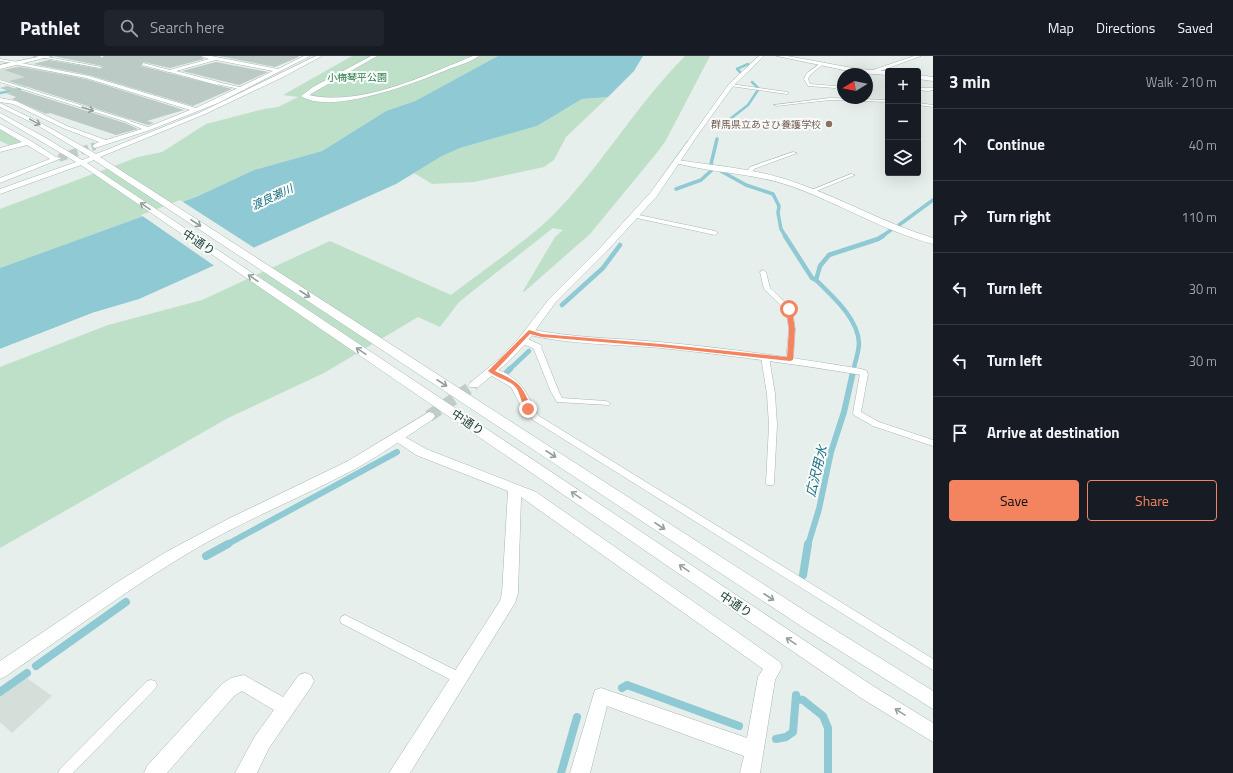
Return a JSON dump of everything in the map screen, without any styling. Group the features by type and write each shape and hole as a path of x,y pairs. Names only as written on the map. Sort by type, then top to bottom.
{"street":[{"path":"0,67 50,56"},
{"path":"203,56 279,72"},
{"path":"0,192 94,157 212,109 263,86 320,56"},
{"path":"375,56 315,88 304,96 326,101 375,93 430,75 477,56"},
{"path":"474,385 491,371 526,336 563,289 604,250 654,194 731,85 762,56"},
{"path":"780,56 839,68"},
{"path":"874,73 876,70 919,56"},
{"path":"95,146 148,129 196,110 244,89 306,57"},
{"path":"169,71 214,59"},
{"path":"18,63 87,77 196,110"},
{"path":"169,71 217,83"},
{"path":"874,73 885,74"},
{"path":"921,77 933,79"},
{"path":"0,100 14,102 61,125 107,143"},
{"name":"中通り","path":"0,105 39,124 105,164 813,625 933,701"},
{"name":"中通り","path":"0,115 44,139 81,162 867,692 933,733"},
{"path":"128,122 148,129"},
{"path":"0,126 57,159 0,181"},
{"path":"0,150 29,142"},
{"path":"0,144 9,148"},
{"path":"677,162 748,173 781,180 812,191 903,231 933,241"},
{"path":"526,336 542,335 661,345 790,360 862,372"},
{"path":"526,336 537,347"},
{"path":"491,371 515,383 520,388 528,409"},
{"path":"0,671 121,589 195,542 259,508 342,470 398,437 429,416"},
{"path":"398,437 421,452 531,495 774,667 767,677 750,773"},
{"path":"398,773 507,603 510,593 515,488"},
{"path":"245,773 252,764 262,742 305,681"},
{"path":"154,773 228,690 237,684 244,683 286,708"},
{"path":"580,773 601,696 754,750"}],"lane":[{"path":"36,56 100,67"},
{"path":"297,56 306,57"},
{"path":"0,60 18,63"},
{"path":"821,64 808,74 806,78 809,85 837,86"},
{"path":"144,65 169,71"},
{"path":"0,80 128,122"},
{"path":"217,83 244,89"},
{"path":"731,85 787,93"},
{"path":"921,89 933,89"},
{"path":"776,106 830,99 885,101"},
{"path":"921,104 933,106"},
{"path":"748,173 752,168 795,153"},
{"path":"812,191 853,175"},
{"path":"634,216 715,233"},
{"path":"763,272 767,289 789,309 792,329 790,360"},
{"path":"537,347 555,392 560,400 606,404"},
{"path":"765,357 771,394 773,425 770,483"},
{"path":"862,372 864,374 857,413 859,416 876,424 933,443"},
{"path":"528,409 536,418 933,665"},
{"path":"345,620 459,678"},
{"path":"64,773 151,685"}],"shaded area":[{"path":"23,65 81,77 24,87 0,79 0,70"},
{"path":"27,678 52,696 12,733 0,722 0,697"}],"green space":[{"name":"小梅琴平公園","path":"352,56 498,56 415,101 386,111 322,151 254,170 196,197 0,268 0,209 138,157 162,152 206,124 264,109 278,107 298,97 283,95"},
{"path":"685,56 710,56 665,142 590,234 524,292 523,291 555,237 563,230 553,228 459,302 440,327 418,317 324,373 228,418 0,548 0,367 108,325 202,300 330,241 451,295 536,231 566,202 649,96"},
{"path":"608,97 566,137 554,160 544,167 474,182 432,184 414,173 442,156 460,148 537,126 582,99"},
{"path":"0,129 22,142 9,145 0,141"}],"water":[{"name":"渡良瀬川","path":"498,56 643,56 634,71 608,97 582,99 537,126 460,148 442,156 396,184 139,299 95,312 0,349 0,268 196,197 254,170 322,151 386,111 415,101"}],"pier":[{"path":"180,200 256,249 216,267 141,215"},
{"path":"95,312 96,313 0,351 0,349"}],"building":[{"path":"53,56 98,56 102,58 105,56 200,56 204,59 170,68 143,62 141,66 232,89 193,106 89,75 33,64 49,60 100,69 103,67"},
{"path":"219,56 298,56 299,57 275,67"},
{"path":"216,62 268,72 239,85 182,71"},
{"path":"19,67 86,79 184,110 147,121 154,123 148,125 9,81 25,77 4,70"},
{"path":"7,86 125,123 138,129 116,135 50,113 46,114 12,99 16,97 6,93 13,92 0,88"}],"waterway":[{"path":"740,72 737,69 748,64"},
{"path":"752,82 758,88"},
{"path":"0,93 20,89"},
{"path":"725,123 748,105 758,90"},
{"path":"711,164 717,139"},
{"path":"676,189 701,180 713,169"},
{"path":"719,170 746,185 773,194 779,206 778,213 781,229 786,237"},
{"name":"広沢用水","path":"899,225 933,200"},
{"name":"広沢用水","path":"881,237 891,230"},
{"path":"785,236 812,278 816,280"},
{"name":"広沢用水","path":"816,280 820,266 829,255 883,236"},
{"path":"562,305 603,268 620,245"},
{"name":"広沢用水","path":"816,280 843,308 858,334 858,352 854,367"},
{"path":"509,370 529,351"},
{"name":"広沢用水","path":"808,545 819,509 831,452 844,412 853,372"},
{"path":"226,545 397,452"},
{"path":"206,556 228,544"},
{"name":"広沢用水","path":"803,575 808,544"},
{"path":"36,666 126,602"},
{"path":"0,692 27,673"},
{"name":"広沢用水","path":"622,688 627,685 739,726"},
{"name":"広沢用水","path":"776,739 786,737 793,732 796,695"},
{"name":"広沢用水","path":"797,699 803,700 823,716 828,728 828,773"},
{"name":"広沢用水","path":"561,773 577,717"}],"tunnel":[{"path":"59,158 95,146"},
{"path":"429,416 474,385"}],"place":[{"name":"群馬県立あさひ養護学校","path":"829,124"}],"route":[{"path":"528,409 520,388 515,383 491,371 503,361 529,332 542,335 661,345 790,360 792,329 789,309"}]}
